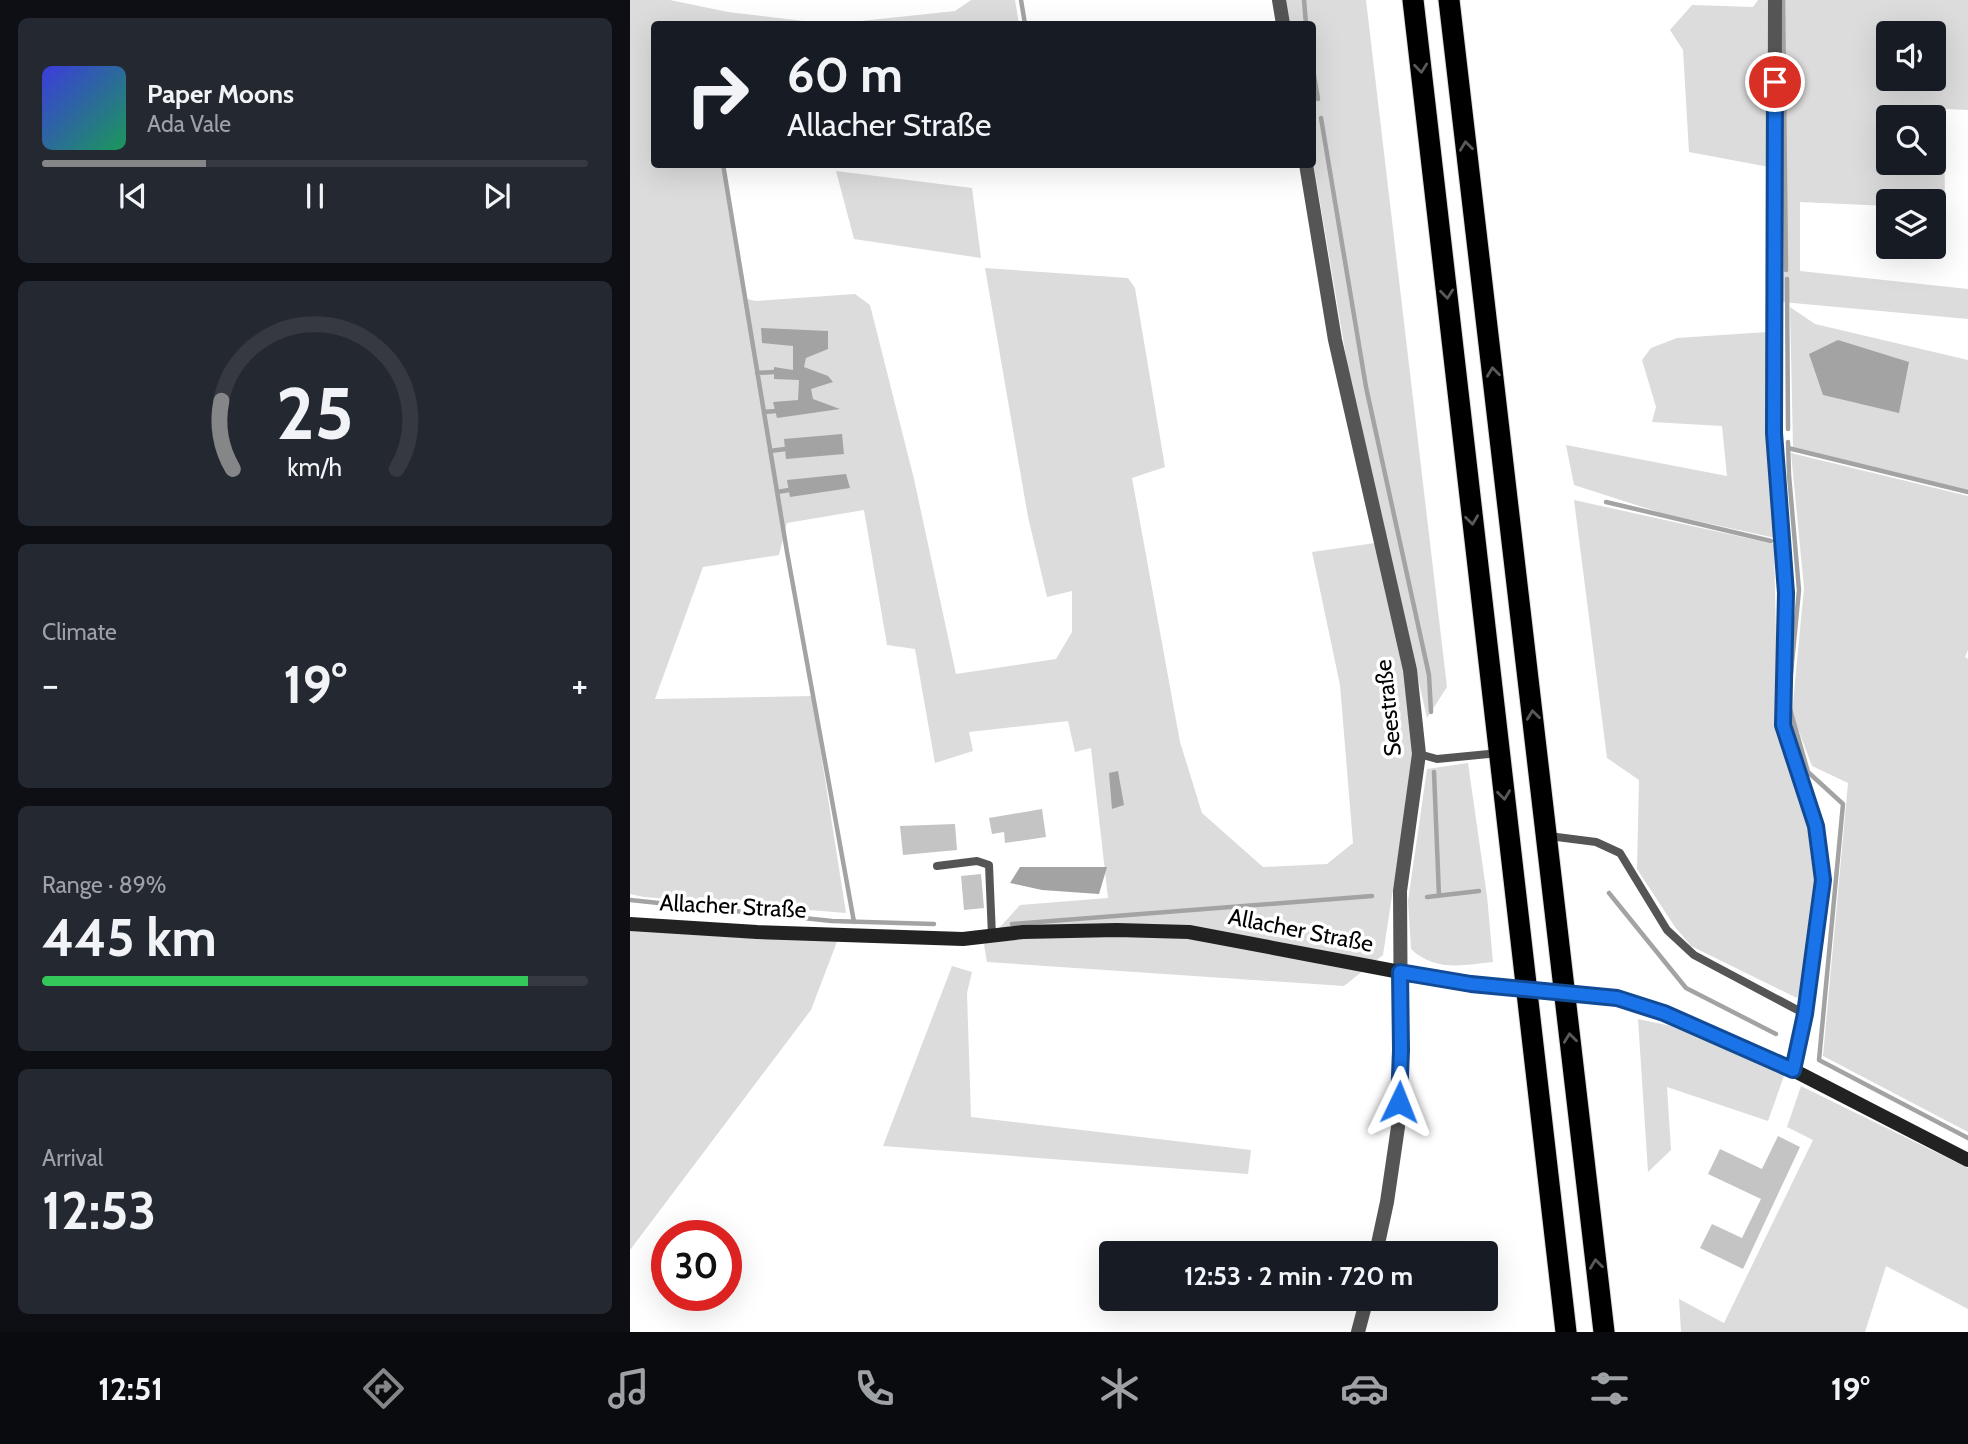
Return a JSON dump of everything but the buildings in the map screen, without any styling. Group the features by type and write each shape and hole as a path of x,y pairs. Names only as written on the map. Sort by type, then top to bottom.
{"highway":[{"path":"1413,0 1566,1332"},
{"path":"1449,0 1604,1332"}],"street":[{"path":"1279,0 1282,21"},
{"path":"1775,0 1774,433 1786,593 1783,725 1816,826 1823,880 1805,1014 1793,1070"},
{"name":"Seestraße","path":"1307,168 1335,340 1409,670 1419,754 1400,891 1401,1050 1398,1127 1379,1241"},
{"name":"Allacher Straße","path":"630,924 757,932 963,939 1023,932 1189,932 1471,984 1617,998 1664,1013 1793,1070 1968,1160"},
{"path":"1358,1332 1364,1311"}],"lane":[{"path":"1419,754 1437,759 1499,753"},
{"path":"1546,836 1596,842 1620,853 1667,930 1694,955 1805,1014"},
{"path":"937,866 977,860 989,865 992,936"}],"shaded area":[{"path":"630,0 670,0 728,12 803,21 651,21 651,168 722,168 743,298 756,301 855,294 870,305 914,479 956,674 1056,659 1072,632 1072,591 1047,597 1028,517 985,268 1128,278 1135,288 1165,467 1132,478 1180,742 1202,813 1263,867 1327,864 1353,843 1340,685 1312,552 1375,543 1405,671 1414,752 1383,955 1344,986 987,962 984,945 1020,905 1108,898 1091,748 1075,752 1068,721 969,732 973,751 935,763 915,649 887,645 864,510 787,523 779,555 703,567 655,699 812,696 846,913 630,894"},
{"path":"971,0 1015,0 1018,21 861,21 955,11"},
{"path":"1285,0 1366,0 1447,687 1427,718 1350,380 1314,168 1316,21 1288,21"},
{"path":"1758,0 1968,0 1968,110 1946,109 1946,105 1876,105 1876,175 1945,175 1945,189 1876,189 1876,205 1800,202 1800,271 1968,289 1968,319 1782,302 1769,167 1689,152 1683,50 1670,30 1692,5 1753,7"},
{"path":"836,171 972,188 981,258 854,239"},
{"path":"1790,307 1815,324 1968,360 1968,490 1793,448"},
{"path":"761,328 828,331 828,349 806,358 804,367 828,376 833,382 811,389 813,399 840,409 777,418 773,402 798,400 799,380 774,379 774,367 793,370 793,346 762,343"},
{"path":"1767,332 1775,538 1661,513 1574,485 1566,445 1727,476 1722,426 1652,422 1656,407 1642,360 1651,348 1677,338"},
{"path":"1838,340 1909,362 1899,413 1823,395 1809,354"},
{"path":"842,434 844,454 786,459 784,439"},
{"path":"1791,453 1968,496 1968,650 1965,657 1968,659 1968,1132 1823,1056 1848,783 1812,766 1792,713 1804,588"},
{"path":"846,474 850,488 790,497 787,480"},
{"path":"1574,500 1774,544 1778,728 1812,827 1816,876 1806,978 1797,998 1691,946 1675,927 1637,869 1639,780 1607,758"},
{"path":"1468,763 1487,896 1493,962 1440,964 1411,949 1408,901 1427,769"},
{"path":"1118,771 1124,805 1112,809 1109,773"},
{"path":"1020,867 1107,867 1099,894 1042,890 1010,883"},
{"path":"630,929 838,939 811,1010 630,1250"},
{"path":"952,966 972,972 967,993 971,1117 1251,1150 1248,1174 883,1146"},
{"path":"1638,1019 1671,1026 1785,1073 1768,1121 1667,1087 1671,1150 1648,1172"},
{"path":"1801,1086 1968,1168 1968,1309 1886,1266 1865,1332 1681,1332 1679,1299 1724,1323 1813,1140 1787,1127"}],"waterway":[{"path":"1021,0 1024,21"},
{"path":"1304,0 1306,21"},
{"path":"1783,0 1786,270"},
{"path":"1316,87 1318,99"},
{"path":"1321,118 1366,387 1429,675 1431,712"},
{"path":"724,168 787,552 854,922"},
{"path":"1787,279 1788,429"},
{"path":"757,373 774,372"},
{"path":"764,412 776,411"},
{"path":"1788,442 1799,590 1791,673"},
{"path":"1788,448 1968,492"},
{"path":"770,451 785,449"},
{"path":"777,492 789,490"},
{"path":"1606,502 1771,541"},
{"path":"1790,709 1808,772 1843,804 1819,1060 1968,1138"},
{"path":"1434,772 1439,896"},
{"path":"1427,897 1479,891"},
{"path":"1609,893 1686,988 1776,1034"},
{"path":"1012,924 1372,896"},
{"path":"630,900 832,921 934,924"}],"route":[{"path":"1399,1102 1400,972 1471,984 1617,998 1664,1013 1793,1070 1805,1014 1823,880 1816,826 1783,725 1786,593 1774,433 1775,82"}]}
